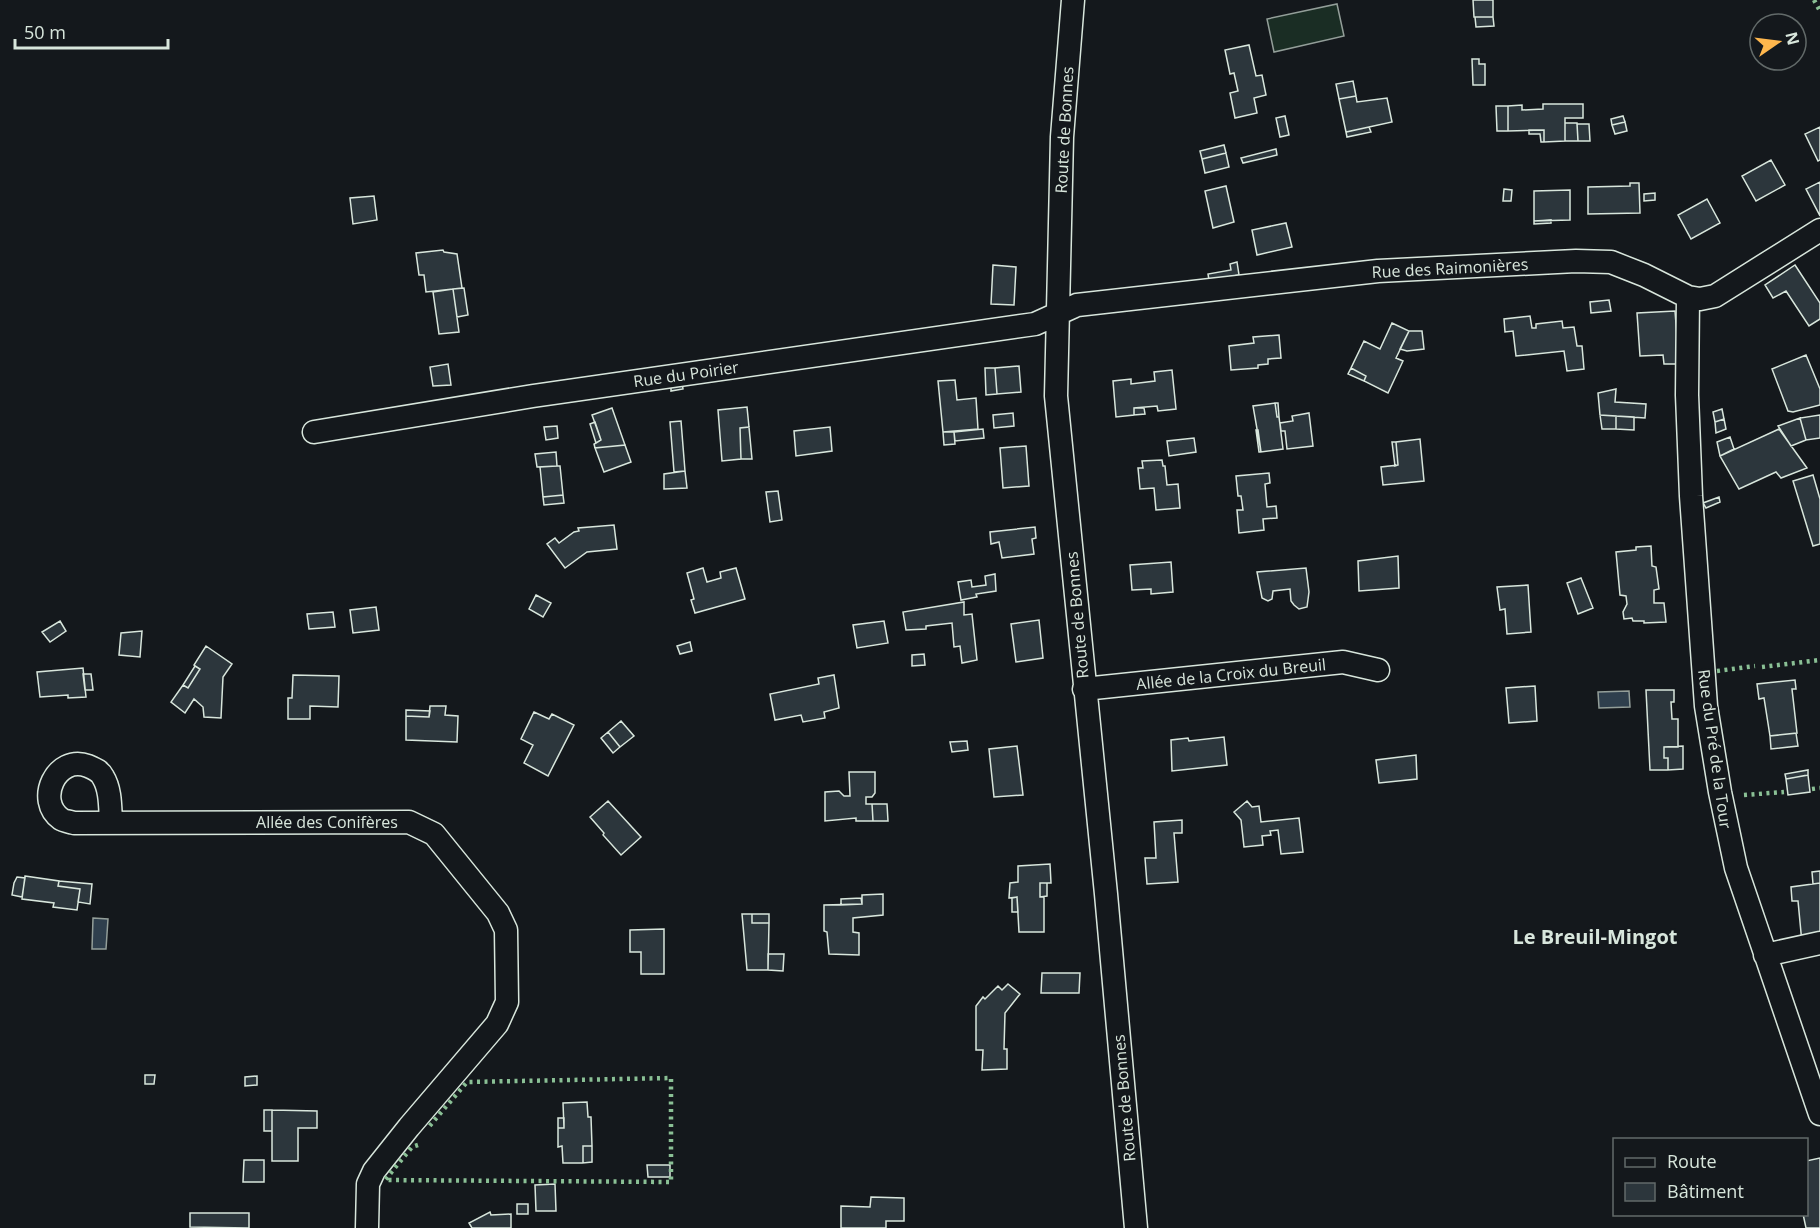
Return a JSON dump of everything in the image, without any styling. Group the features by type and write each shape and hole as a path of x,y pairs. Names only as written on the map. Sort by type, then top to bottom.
{"street":[{"name":"Route de Bonnes","path":"1072,0 1062,137 1056,315 1056,396 1106,894 1136,1228"},
{"path":"1688,297 1700,299 1715,296 1820,230"},
{"name":"Rue des Raimonières","path":"1056,315 1077,305 1378,271 1576,261 1611,262 1644,275 1688,297"},
{"name":"Rue du Pré de la Tour","path":"1688,297 1687,395 1691,495 1706,706 1728,837 1736,868 1820,1114"},
{"name":"Rue du Poirier","path":"314,432 533,396 1035,324 1056,315"},
{"name":"Allée de la Croix du Breuil","path":"1084,689 1343,662 1378,670"},
{"name":"Allée des Conifères","path":"111,822 409,822 434,834 498,913 506,930 507,1002 503,1013 497,1024 374,1171 368,1184 367,1228"},
{"path":"1765,955 1820,943"}],"green space":[{"path":"1337,4 1344,36 1274,52 1267,19"}],"water":[{"path":"1629,691 1630,707 1599,708 1598,692"},
{"path":"93,918 108,919 106,949 92,949"}],"building":[{"path":"1473,0 1493,0 1493,17 1474,17"},
{"path":"1475,17 1493,17 1494,26 1476,27"},
{"path":"1249,45 1256,76 1262,75 1266,95 1254,98 1257,113 1235,118 1230,93 1238,91 1234,73 1230,74 1225,50"},
{"path":"1472,59 1479,59 1479,64 1485,64 1485,85 1473,85"},
{"path":"1353,81 1356,96 1339,99 1336,84"},
{"path":"1356,96 1357,102 1387,98 1392,122 1346,132 1339,99"},
{"path":"1543,104 1583,104 1583,118 1565,118 1565,141 1544,142 1544,130 1508,131 1508,106 1522,105 1522,110 1543,109"},
{"path":"1496,106 1508,106 1508,131 1497,131"},
{"path":"1285,116 1289,135 1280,137 1276,118"},
{"path":"1623,116 1625,122 1612,125 1611,119"},
{"path":"1625,122 1627,131 1615,134 1612,125"},
{"path":"1565,123 1577,123 1578,141 1565,141"},
{"path":"1577,124 1589,124 1590,141 1578,141"},
{"path":"1369,127 1371,132 1347,137 1346,132"},
{"path":"1820,127 1820,160 1818,161 1805,134"},
{"path":"1529,130 1544,130 1544,142 1541,142 1540,134 1529,134"},
{"path":"1224,145 1226,153 1202,159 1200,151"},
{"path":"1276,149 1277,155 1243,163 1241,158"},
{"path":"1226,153 1229,167 1205,173 1202,159"},
{"path":"1771,160 1785,185 1756,201 1742,176"},
{"path":"1820,182 1820,216 1806,189"},
{"path":"1630,183 1639,183 1640,213 1588,214 1588,187 1630,186"},
{"path":"1226,186 1234,222 1213,228 1205,191"},
{"path":"1504,189 1512,190 1511,201 1503,201"},
{"path":"1570,190 1570,220 1534,221 1534,191"},
{"path":"1655,193 1655,200 1644,201 1644,194"},
{"path":"374,196 377,220 353,224 350,198"},
{"path":"1707,199 1720,223 1691,239 1678,215"},
{"path":"1551,220 1551,223 1534,224 1534,221"},
{"path":"1286,223 1292,247 1257,255 1252,230"},
{"path":"443,250 457,254 462,288 426,292 424,275 419,275 416,253"},
{"path":"1237,262 1239,275 1209,280 1208,274 1231,270 1230,264"},
{"path":"993,265 1016,267 1014,305 991,304"},
{"path":"1795,265 1820,303 1820,319 1809,326 1786,291 1773,298 1765,285"},
{"path":"464,288 468,315 457,317 453,289"},
{"path":"453,289 459,332 439,334 433,292"},
{"path":"1609,300 1611,311 1591,313 1590,302"},
{"path":"1675,311 1679,364 1664,364 1663,355 1640,356 1637,313"},
{"path":"1530,316 1532,328 1536,328 1536,324 1562,321 1563,328 1574,327 1577,346 1582,346 1584,369 1567,371 1564,351 1516,356 1513,331 1505,332 1504,319"},
{"path":"1392,323 1409,331 1396,358 1403,361 1388,393 1364,381 1366,376 1351,368 1364,341 1380,349"},
{"path":"1409,331 1422,331 1424,349 1407,351 1400,349"},
{"path":"1279,335 1281,358 1268,359 1268,364 1258,365 1258,368 1231,370 1229,346 1254,343 1253,337"},
{"path":"1806,355 1820,389 1820,405 1793,412 1788,411 1772,369"},
{"path":"448,364 451,385 433,386 430,367"},
{"path":"1019,366 1021,392 997,394 995,368"},
{"path":"985,368 995,368 997,394 986,395"},
{"path":"1351,368 1366,376 1364,381 1348,374"},
{"path":"1172,370 1176,409 1158,411 1157,406 1134,408 1134,415 1116,417 1113,381 1131,379 1131,384 1155,381 1154,372"},
{"path":"955,380 957,400 976,398 978,429 943,432 938,381"},
{"path":"682,382 683,389 671,391 671,383"},
{"path":"1616,389 1615,402 1646,404 1645,418 1600,415 1598,393"},
{"path":"1275,403 1278,403 1279,417 1277,417"},
{"path":"1275,403 1283,449 1261,452 1253,406"},
{"path":"747,407 749,427 740,428 741,459 722,461 718,410"},
{"path":"612,408 625,445 595,448 594,444 601,440 592,415"},
{"path":"1134,408 1144,408 1145,414 1134,415"},
{"path":"1722,409 1724,419 1715,422 1713,412"},
{"path":"1013,413 1014,426 994,428 993,415"},
{"path":"1309,413 1313,446 1287,449 1285,431 1281,431 1280,423 1293,421 1292,416"},
{"path":"1600,415 1616,416 1616,429 1602,429"},
{"path":"1820,415 1820,438 1806,440 1800,418"},
{"path":"1616,416 1634,417 1634,430 1616,429"},
{"path":"1800,418 1806,440 1791,446 1778,426"},
{"path":"1724,419 1726,429 1716,433 1715,422"},
{"path":"681,421 685,471 674,472 670,422"},
{"path":"595,422 601,440 596,443 590,424"},
{"path":"557,426 558,438 546,440 544,427"},
{"path":"749,427 752,459 741,459 740,428"},
{"path":"830,427 832,451 796,456 794,431"},
{"path":"983,429 984,438 955,441 954,432"},
{"path":"1779,429 1807,468 1781,478 1776,472 1739,489 1720,456"},
{"path":"1256,430 1258,430 1261,452 1259,452"},
{"path":"943,432 954,432 955,444 944,445"},
{"path":"1730,437 1734,449 1720,456 1717,442"},
{"path":"1194,438 1196,452 1169,456 1167,441"},
{"path":"1420,439 1424,481 1383,485 1381,467 1398,465 1396,442"},
{"path":"1392,442 1396,442 1398,465 1395,466"},
{"path":"625,445 631,462 604,472 595,448"},
{"path":"1026,446 1029,486 1003,488 1000,448"},
{"path":"556,452 557,466 537,467 535,454"},
{"path":"1162,460 1167,485 1178,484 1180,508 1156,510 1154,488 1140,489 1138,468 1143,468 1142,461"},
{"path":"560,466 563,495 543,497 540,467"},
{"path":"685,471 687,488 664,489 664,474"},
{"path":"1269,473 1270,483 1265,484 1267,507 1276,506 1277,518 1263,519 1264,530 1239,533 1237,510 1243,510 1241,496 1238,496 1236,476"},
{"path":"1813,475 1820,499 1820,544 1813,546 1793,481"},
{"path":"778,491 782,520 770,522 766,492"},
{"path":"563,495 564,503 544,505 543,497"},
{"path":"1719,497 1720,502 1706,508 1703,503"},
{"path":"614,525 617,549 587,552 565,568 547,544 555,538 559,543 579,531 578,528"},
{"path":"1035,527 1036,538 1032,539 1034,554 1002,558 999,542 991,544 990,532"},
{"path":"1651,546 1652,566 1656,567 1659,589 1654,590 1654,603 1664,603 1666,622 1644,623 1644,621 1633,621 1632,618 1624,619 1623,612 1627,604 1626,596 1620,595 1616,552"},
{"path":"1398,556 1399,588 1359,591 1358,561"},
{"path":"1171,562 1173,592 1151,594 1151,589 1132,590 1130,565"},
{"path":"703,568 707,582 721,578 720,572 736,568 745,599 695,613 687,573"},
{"path":"1306,568 1309,592 1307,607 1299,609 1294,605 1291,601 1290,589 1273,591 1272,599 1268,601 1262,598 1257,572"},
{"path":"995,574 996,591 976,594 977,597 961,600 958,582 971,580 972,587 986,585 985,576"},
{"path":"1581,578 1593,608 1578,614 1567,583"},
{"path":"1528,585 1531,632 1507,634 1505,609 1500,610 1497,587"},
{"path":"536,595 551,603 543,617 529,609"},
{"path":"964,602 964,615 972,614 977,660 962,663 960,646 954,647 952,623 926,626 926,629 906,630 903,612"},
{"path":"376,607 379,630 353,633 350,610"},
{"path":"333,612 335,627 309,629 307,614"},
{"path":"1039,620 1043,658 1016,662 1011,624"},
{"path":"60,621 66,631 50,642 42,632"},
{"path":"884,621 888,643 857,648 853,625"},
{"path":"142,631 140,657 119,655 121,633"},
{"path":"690,642 692,651 680,654 677,646"},
{"path":"206,646 232,664 223,677 221,718 204,717 203,707 194,699 185,713 171,702 183,685 188,688 200,669 194,665"},
{"path":"924,654 925,665 912,666 912,655"},
{"path":"195,666 200,669 188,688 183,685"},
{"path":"83,668 86,697 68,698 68,695 40,697 37,672"},
{"path":"83,674 91,674 93,690 85,690"},
{"path":"293,675 339,676 338,707 310,706 310,719 288,719 288,698 292,698"},
{"path":"834,675 839,708 824,712 825,718 803,722 801,715 775,720 770,694 819,684 818,678"},
{"path":"1795,680 1796,689 1792,689 1797,733 1770,736 1764,698 1759,699 1757,684"},
{"path":"1535,686 1537,721 1509,723 1506,688"},
{"path":"1646,690 1674,690 1674,702 1671,702 1672,719 1678,719 1678,747 1664,747 1664,758 1668,758 1668,770 1650,770"},
{"path":"430,706 446,706 445,715 458,716 457,742 406,740 406,716 429,717"},
{"path":"406,710 430,711 429,717 406,716"},
{"path":"534,712 549,719 552,714 574,725 548,776 524,763 533,745 521,739"},
{"path":"621,721 634,736 620,747 608,732"},
{"path":"608,732 620,747 613,753 601,738"},
{"path":"1796,733 1798,746 1771,749 1770,736"},
{"path":"1224,737 1227,765 1172,771 1171,740 1188,738 1189,741"},
{"path":"967,741 968,750 952,752 950,742"},
{"path":"1017,746 1023,795 994,797 989,749"},
{"path":"1683,746 1683,769 1668,770 1668,758 1664,758 1664,747"},
{"path":"1416,755 1417,779 1379,783 1376,760"},
{"path":"1808,770 1808,775 1786,779 1785,774"},
{"path":"849,772 875,772 875,793 872,797 866,797 866,804 872,804 873,821 856,821 856,818 825,821 825,792 839,791 844,796 850,796"},
{"path":"1808,775 1810,792 1788,795 1786,779"},
{"path":"608,801 641,837 621,855 590,817"},
{"path":"1247,801 1252,807 1259,806 1261,822 1299,818 1303,852 1281,854 1278,830 1270,831 1271,835 1262,836 1263,845 1244,847 1241,820 1234,812"},
{"path":"872,804 887,804 888,821 873,821"},
{"path":"1182,820 1182,833 1174,833 1178,882 1147,884 1145,858 1156,858 1154,822"},
{"path":"1050,864 1051,883 1040,883 1040,897 1044,897 1044,932 1019,932 1017,897 1009,898 1010,883 1018,882 1018,866"},
{"path":"1820,871 1820,883 1813,884 1812,872"},
{"path":"25,876 59,881 58,886 80,889 77,910 53,907 54,903 22,899"},
{"path":"17,877 25,878 22,897 12,895"},
{"path":"59,881 92,884 90,904 78,902 80,889 58,886"},
{"path":"1040,883 1047,883 1047,896 1040,897"},
{"path":"1820,883 1820,938 1802,943 1798,901 1792,901 1791,887"},
{"path":"883,894 883,915 853,918 853,932 859,933 859,955 829,954 827,932 824,931 824,905 862,904 862,895"},
{"path":"1017,897 1018,912 1012,912 1012,898"},
{"path":"861,898 862,904 841,905 841,899"},
{"path":"742,914 752,914 752,923 769,923 768,970 747,970"},
{"path":"752,914 769,914 769,923 752,923"},
{"path":"664,929 664,974 641,974 641,952 630,952 630,930"},
{"path":"768,954 784,954 783,971 768,970"},
{"path":"1042,973 1080,973 1079,993 1041,993"},
{"path":"1008,984 1020,994 1005,1013 1004,1049 1007,1049 1007,1069 982,1070 983,1050 976,1050 976,1006 983,997 985,999 998,986 1002,990"},
{"path":"145,1075 155,1075 154,1084 145,1084"},
{"path":"257,1076 257,1085 245,1086 245,1077"},
{"path":"587,1102 588,1117 591,1117 592,1146 583,1146 583,1163 563,1163 562,1146 558,1147 558,1128 564,1128 563,1103"},
{"path":"264,1110 272,1110 272,1131 264,1131"},
{"path":"272,1110 317,1111 317,1128 298,1128 298,1161 272,1161"},
{"path":"558,1118 564,1118 564,1128 558,1128"},
{"path":"583,1146 592,1146 592,1162 583,1163"},
{"path":"1820,1158 1820,1228 1806,1228 1803,1216 1808,1216 1808,1161"},
{"path":"244,1160 264,1160 264,1182 243,1182"},
{"path":"647,1165 670,1165 670,1177 648,1177"},
{"path":"555,1184 556,1211 536,1211 535,1185"},
{"path":"871,1197 904,1198 904,1221 886,1221 886,1228 841,1228 841,1206 870,1207"},
{"path":"517,1204 528,1204 528,1214 517,1214"},
{"path":"490,1212 491,1215 511,1214 511,1228 472,1228 469,1223"},
{"path":"190,1213 249,1213 249,1228 190,1227"}],"hedge":[{"path":"1814,0 1820,11"},
{"path":"1762,667 1820,660"},
{"path":"1717,671 1755,666"},
{"path":"1812,789 1820,788"},
{"path":"1744,795 1784,792"},
{"path":"418,1145 412,1147 385,1180 671,1182 671,1078 467,1082 427,1129"}],"district":[{"name":"Le Breuil-Mingot","path":"1595,936"}]}
